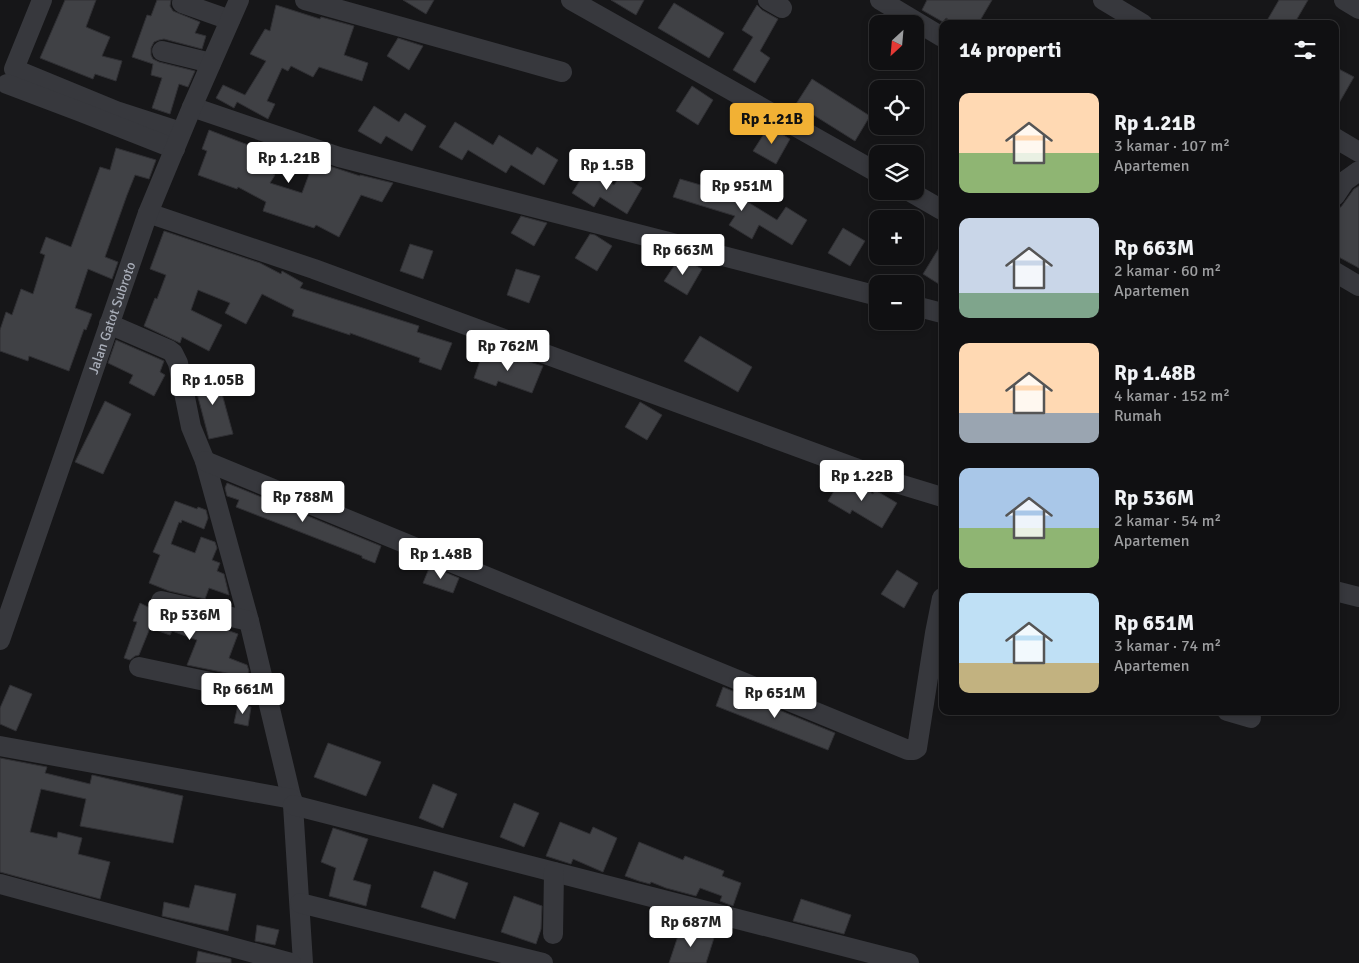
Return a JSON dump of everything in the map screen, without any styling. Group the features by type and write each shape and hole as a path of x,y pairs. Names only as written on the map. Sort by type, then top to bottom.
{"street":[{"path":"42,0 7,84 116,111 178,140"},
{"name":"Jalan Gatot Subroto","path":"0,640 148,213 239,0"},
{"path":"306,0 562,72"},
{"path":"571,0 869,168"},
{"path":"880,0 939,35"},
{"path":"1103,0 1136,20"},
{"path":"1344,0 1359,9"},
{"path":"182,3 230,20"},
{"path":"162,51 211,63"},
{"path":"192,107 340,157 869,294"},
{"path":"1339,140 1359,152"},
{"path":"1339,190 1345,181 1359,171"},
{"path":"924,200 939,208"},
{"path":"148,213 314,268 896,482 939,496"},
{"path":"1339,274 1359,286"},
{"path":"924,309 939,313"},
{"path":"109,324 169,350 173,354 179,368 192,427 205,461 249,621 293,802 303,963"},
{"path":"205,461 908,750 917,748 939,634"},
{"path":"1339,591 1359,597"},
{"path":"161,601 249,621"},
{"path":"139,667 267,694"},
{"path":"1241,715 1251,718"},
{"path":"0,746 293,802 554,872 909,963"},
{"path":"553,934 554,872"},
{"path":"0,884 291,963"},
{"path":"300,903 543,963"}],"building":[{"path":"65,0 96,0 86,27 110,37 102,56 122,61 116,81 95,74 93,79 40,58"},
{"path":"157,0 171,0 170,6 173,11 200,22 195,33 206,36 202,49 164,39 154,42 151,48 153,59 195,71 188,87 179,84 170,114 152,108 162,78 151,75 153,64 132,57 147,15 151,16"},
{"path":"403,0 434,0 426,14"},
{"path":"611,0 644,0 636,15"},
{"path":"927,0 992,0 980,20 949,20 946,18 940,20 922,10"},
{"path":"1279,0 1308,0 1296,20 1267,20"},
{"path":"674,3 724,33 709,58 658,28"},
{"path":"276,5 320,19 321,17 354,26 344,55 368,63 362,81 319,67 313,77 291,66 288,71 282,68 267,101 275,104 268,119 237,102 234,108 216,98 223,85 245,95 266,61 250,54 265,29 270,31"},
{"path":"757,5 778,19 760,51 770,58 755,83 733,70 753,37 742,30"},
{"path":"398,38 423,46 409,70 387,56"},
{"path":"1339,69 1354,77 1339,103"},
{"path":"812,79 869,115 869,118 855,141 796,104"},
{"path":"692,86 713,100 698,125 676,111"},
{"path":"374,106 399,122 405,113 426,126 412,151 386,136 381,144 358,131"},
{"path":"455,122 493,145 499,135 532,155 537,147 558,160 544,185 511,165 506,173 468,150 462,160 439,147"},
{"path":"769,126 790,139 776,164 753,151"},
{"path":"209,130 256,148 258,142 282,150 270,172 275,175 270,183 302,193 314,161 360,176 393,183 382,202 361,195 339,237 316,225 314,228 263,211 266,202 238,187 237,189 198,175 207,151 202,149"},
{"path":"116,148 156,160 149,179 135,175 127,195 105,257 118,262 112,279 88,269 75,308 92,314 86,330 84,329 69,371 29,356 28,361 0,351 0,330 6,312 12,315 21,289 33,294 45,255 40,253 46,237 71,247 100,167 110,170"},
{"path":"588,168 614,185 621,175 642,188 627,214 600,197 594,207 572,193"},
{"path":"680,179 738,196 777,220 786,207 807,220 792,245 759,225 752,239 729,225 735,216 673,197"},
{"path":"1359,186 1359,268 1339,257 1339,207 1354,189"},
{"path":"521,216 547,223 534,246 511,233"},
{"path":"843,228 865,241 850,266 828,253"},
{"path":"164,231 260,263 281,274 282,271 303,283 300,288 419,326 417,332 452,343 441,370 419,362 420,358 350,333 350,335 292,316 294,310 262,294 246,324 225,313 230,303 198,290 191,310 222,325 209,351 182,337 180,343 144,326 166,275 150,269"},
{"path":"590,234 595,235 612,246 597,271 575,258"},
{"path":"410,244 433,251 423,279 400,271"},
{"path":"939,248 939,284 923,274"},
{"path":"680,257 702,269 687,295 664,281"},
{"path":"516,269 540,276 529,303 507,295"},
{"path":"700,336 752,367 738,392 684,361"},
{"path":"116,340 164,361 160,372 165,375 154,396 129,383 133,375 108,363"},
{"path":"483,352 518,362 519,359 543,366 532,393 498,381 496,386 474,378"},
{"path":"216,372 233,434 209,439 193,378"},
{"path":"105,401 131,414 103,474 75,462"},
{"path":"640,402 662,415 647,440 625,427"},
{"path":"843,476 873,494 875,490 897,503 882,528 852,510 850,514 828,501"},
{"path":"227,483 381,546 375,563 362,558 362,556 236,507 239,500 227,496 225,488"},
{"path":"175,501 197,509 198,507 206,510 208,518 204,529 182,520 181,523 179,522 171,544 195,553 201,537 215,542 217,548 212,560 220,563 217,571 224,574 229,595 209,588 205,599 169,591 149,583 160,555 153,552"},
{"path":"430,566 459,578 453,593 423,583"},
{"path":"897,570 918,583 904,608 881,594"},
{"path":"140,603 181,620 182,618 210,624 238,634 229,658 247,665 249,671 246,677 187,665 197,640 172,631 170,635 150,628 139,655 130,660 124,658 137,622 133,621"},
{"path":"10,685 32,694 16,731 0,724 0,708"},
{"path":"723,687 835,733 828,750 716,706"},
{"path":"238,705 251,707 248,726 234,723"},
{"path":"328,743 381,762 366,796 314,777"},
{"path":"0,758 47,767 45,773 90,784 92,775 183,796 173,843 80,826 86,799 41,789 30,832 57,838 58,832 82,838 78,854 110,862 100,899 0,872"},
{"path":"433,784 457,794 443,828 419,818"},
{"path":"514,803 539,813 524,847 500,837"},
{"path":"560,822 590,834 593,827 617,838 603,872 573,859 571,864 546,856"},
{"path":"333,828 368,839 353,880 371,885 366,906 329,896 336,868 321,862"},
{"path":"639,842 683,860 685,856 724,871 722,876 741,883 733,906 720,901 722,896 700,888 696,896 625,876"},
{"path":"434,871 468,883 455,919 421,907"},
{"path":"195,885 236,894 228,931 162,916 164,902 189,908"},
{"path":"514,896 542,906 541,929 536,944 501,932"},
{"path":"801,899 851,915 844,934 793,921"},
{"path":"257,925 279,930 275,945 255,941"},
{"path":"681,927 714,938 706,963 669,963"},
{"path":"198,951 231,959 231,963 196,963"}]}
